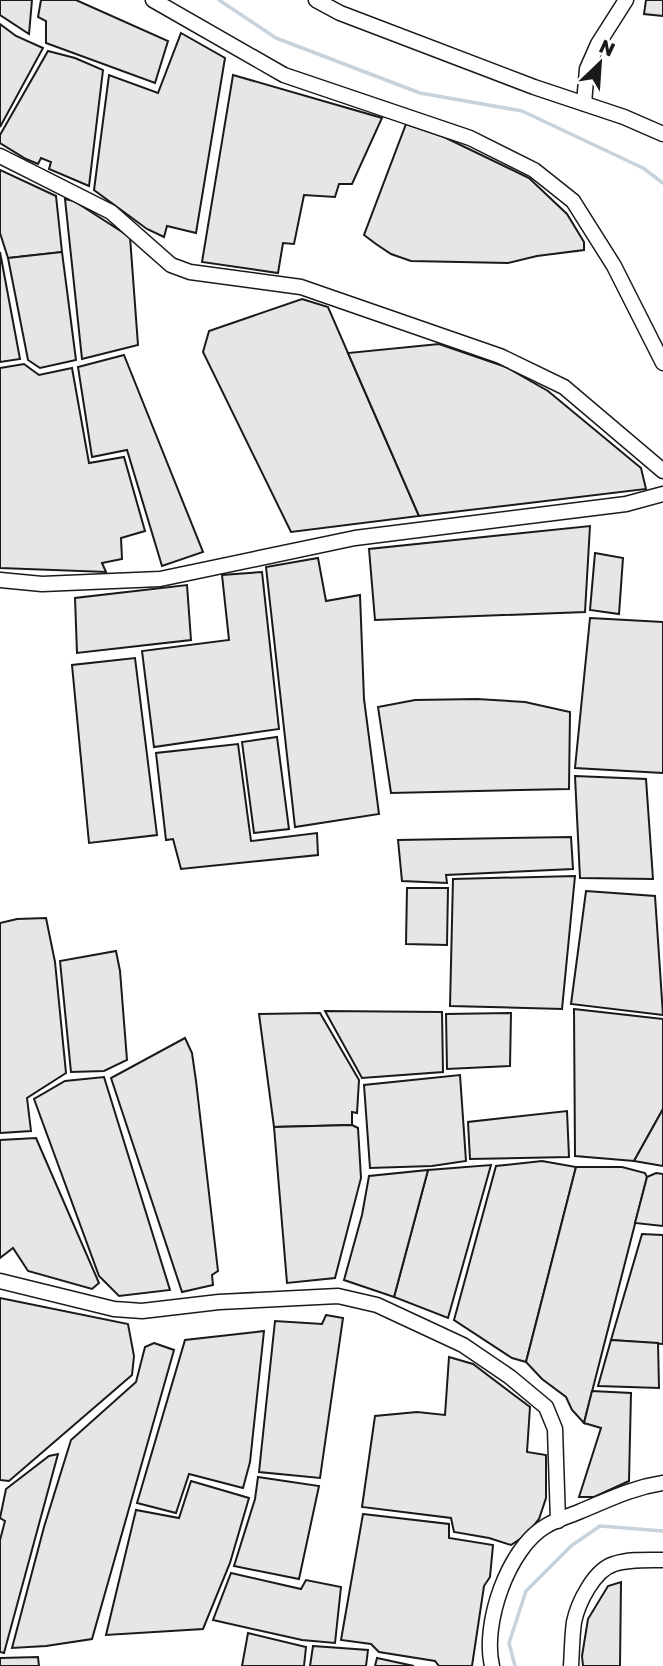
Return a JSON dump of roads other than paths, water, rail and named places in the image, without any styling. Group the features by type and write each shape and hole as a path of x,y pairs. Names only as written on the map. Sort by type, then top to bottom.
{"street":[{"path":"153,0 284,75 470,138 534,170 573,201 614,266 663,363"},
{"path":"316,0 340,13 663,134"},
{"path":"584,103 587,69 598,44 626,0"},
{"path":"0,156 111,212 171,265 190,272 301,287 500,356 564,387 663,471"},
{"path":"0,580 42,584 160,579 355,538 626,504 663,494"},
{"path":"0,1282 114,1309 142,1311 219,1302 338,1296 377,1305 463,1345 510,1377 545,1407 555,1429 558,1521"},
{"path":"492,1666 490,1635 501,1589 523,1548 545,1526 632,1488 663,1483"},
{"path":"571,1666 575,1619 584,1597 598,1575 610,1565 620,1562 663,1560"}],"waterway":[{"path":"219,0 276,38 420,93 522,111 643,168 663,183"},
{"path":"515,1666 509,1643 526,1591 571,1546 600,1526 663,1531"}]}
